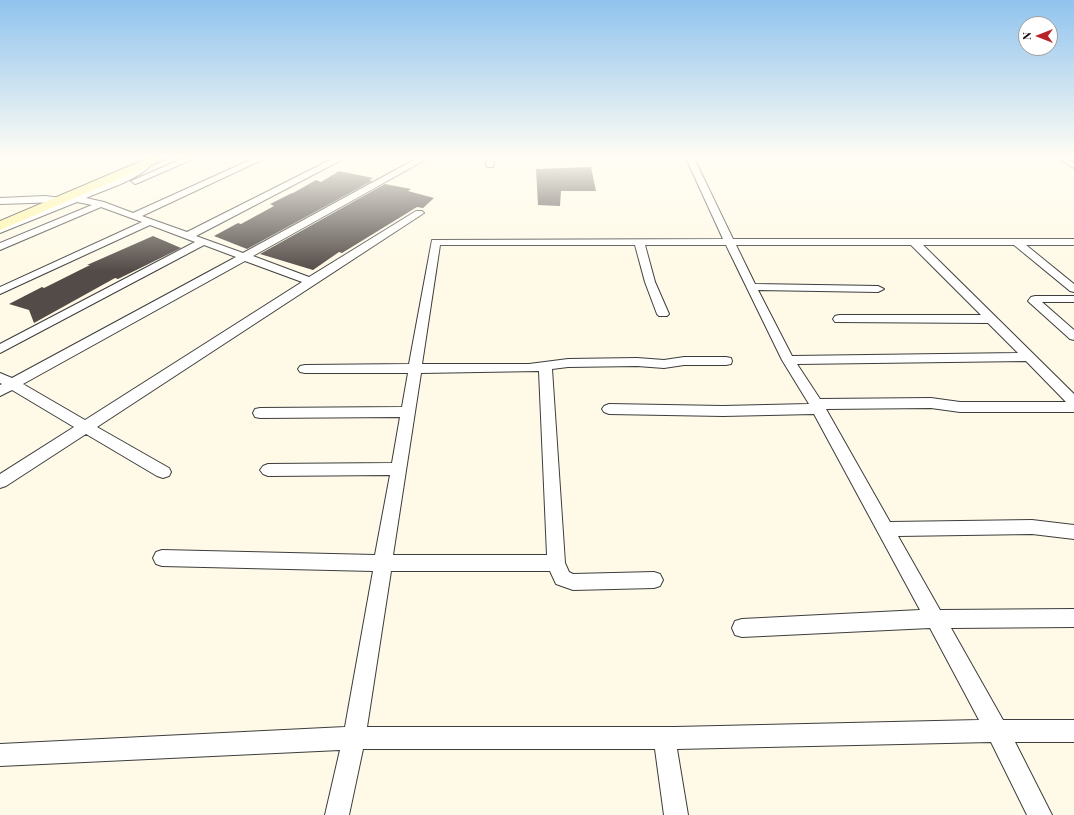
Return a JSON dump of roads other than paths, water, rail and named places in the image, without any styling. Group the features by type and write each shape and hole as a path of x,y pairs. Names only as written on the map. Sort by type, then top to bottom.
{"main road":[{"path":"0,226 73,194"}],"street":[{"path":"0,230 88,194"},
{"path":"0,248 113,194"},
{"path":"134,216 182,194"},
{"path":"188,236 270,194"},
{"path":"4,384 358,194"},
{"path":"707,194 751,287 788,360 817,407 935,619 997,731 1040,815"},
{"path":"0,201 45,199 59,200"},
{"path":"77,199 100,200 134,216 310,281"},
{"path":"0,482 310,281 419,213"},
{"path":"0,291 150,222"},
{"path":"0,349 204,241"},
{"path":"337,815 354,738 436,242 1074,242"},
{"path":"638,242 650,282 663,314"},
{"path":"914,242 1074,402"},
{"path":"1016,242 1074,289"},
{"path":"751,287 878,288"},
{"path":"1074,299 1036,299 1034,301 1074,336"},
{"path":"839,320 990,319"},
{"path":"788,360 1029,357"},
{"path":"305,369 529,368 568,364 637,362 664,364 726,361"},
{"path":"546,366 556,564 562,578 573,582 654,580"},
{"path":"4,384 85,427 163,472"},
{"path":"609,409 724,411 931,403 960,407 1074,407"},
{"path":"260,413 408,412"},
{"path":"268,470 399,470"},
{"path":"885,529 1032,527 1074,532"},
{"path":"162,558 384,563 556,564"},
{"path":"742,628 935,619 1074,618"},
{"path":"0,755 354,738 664,738 997,731 1074,731"},
{"path":"664,738 676,815"}]}
